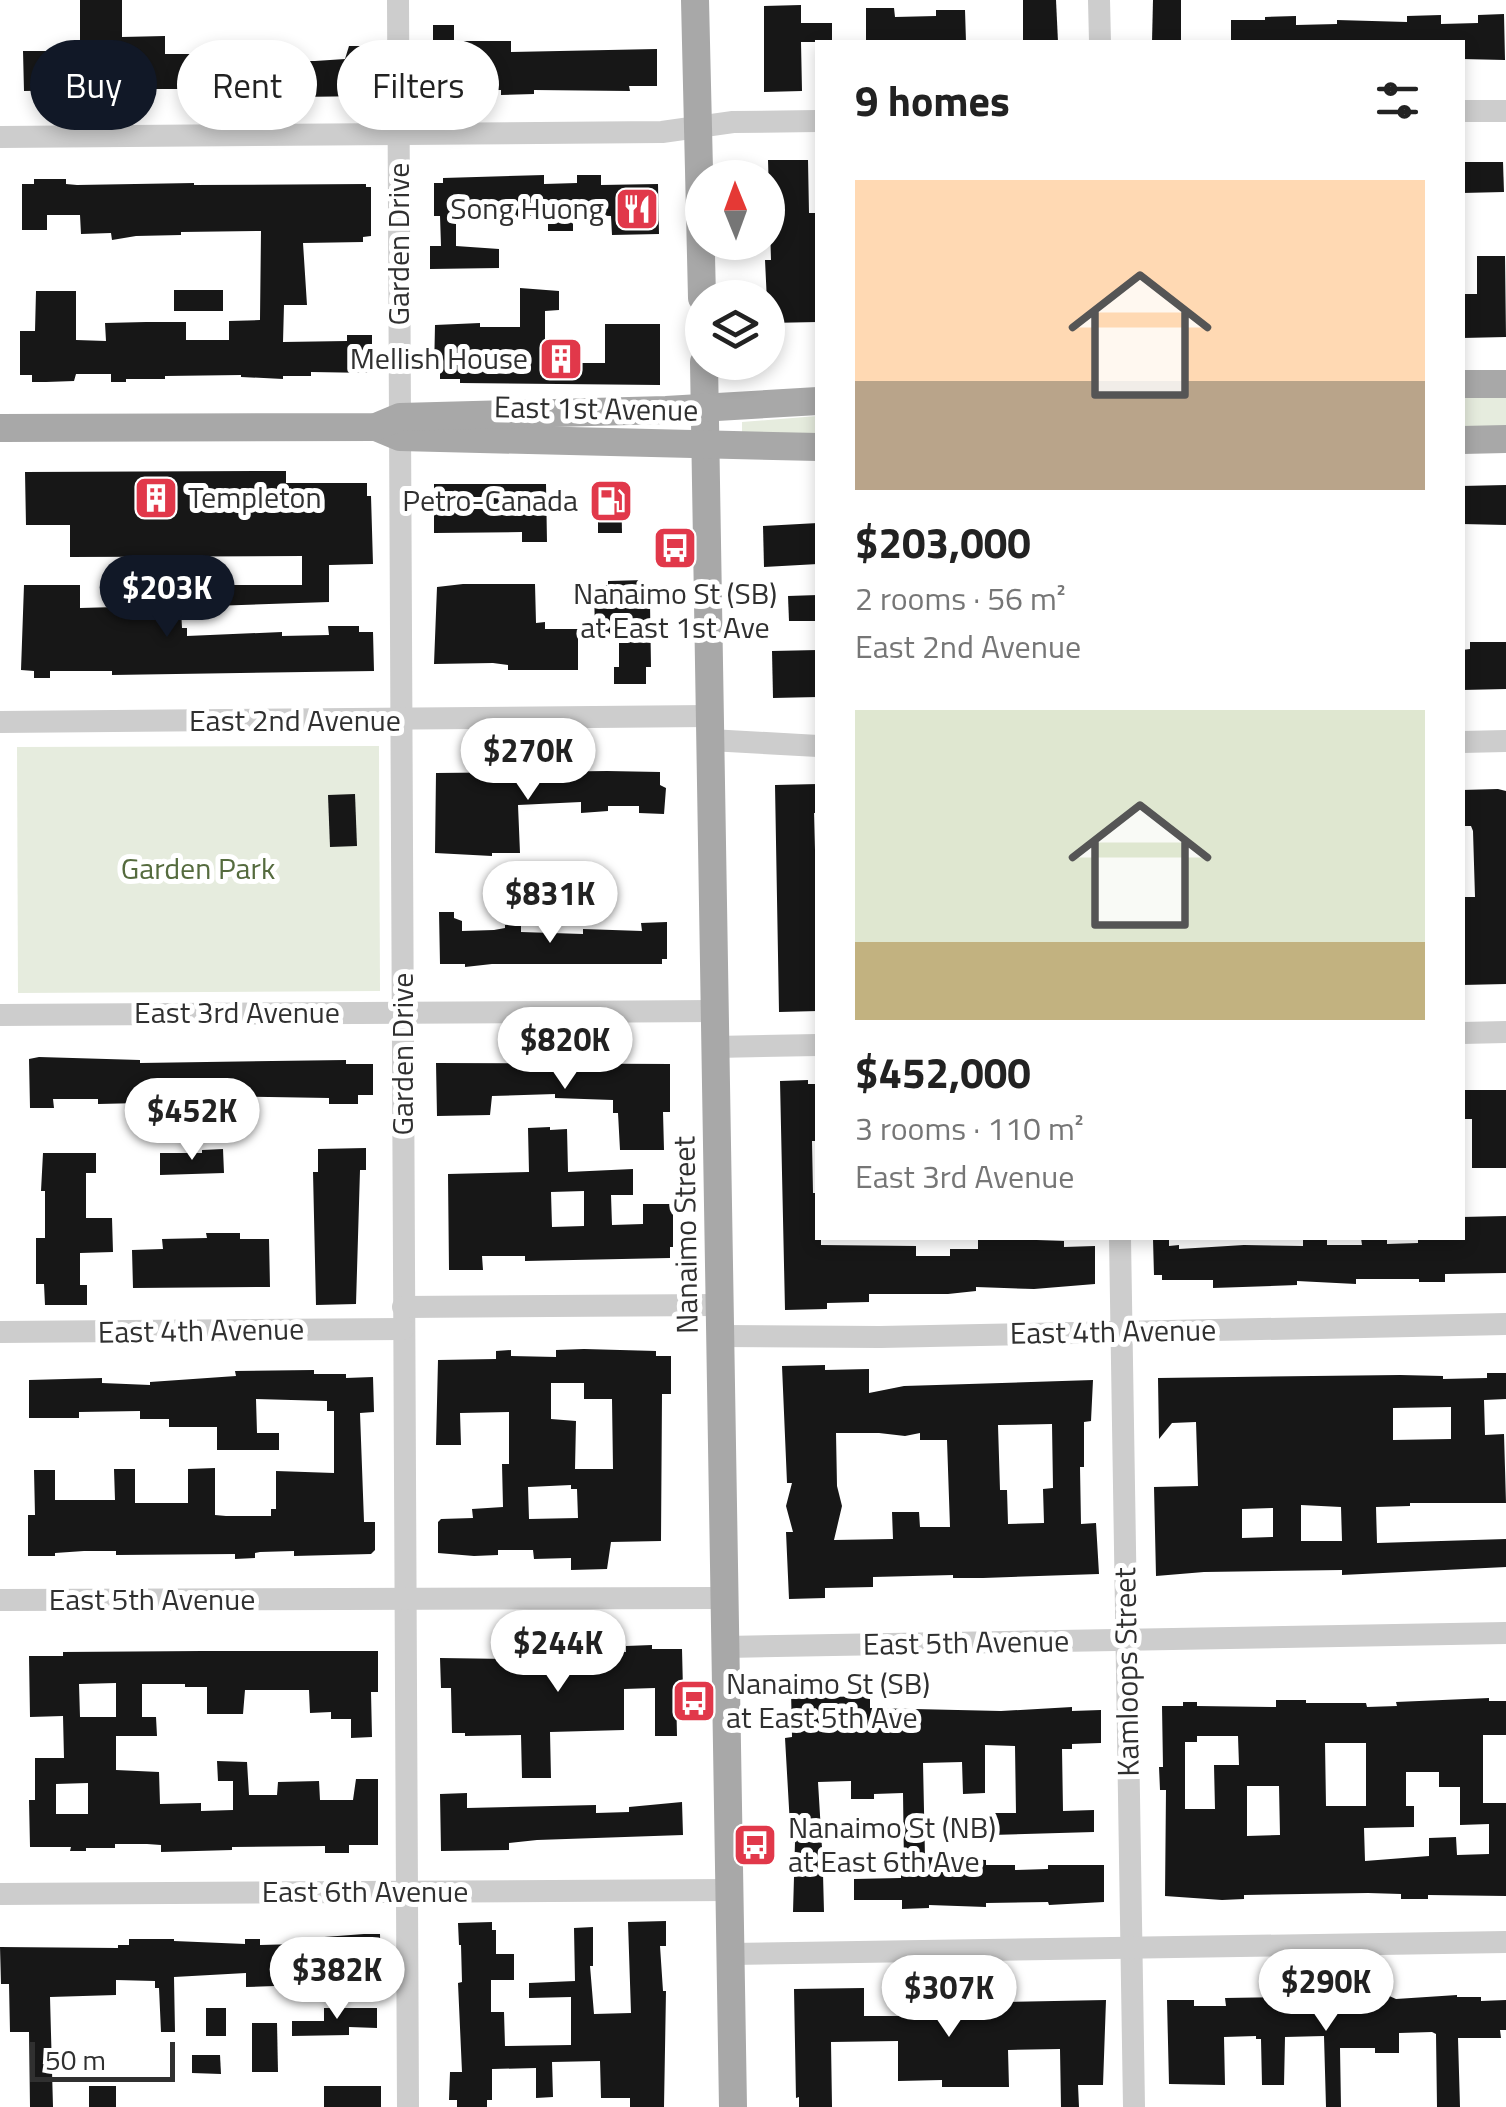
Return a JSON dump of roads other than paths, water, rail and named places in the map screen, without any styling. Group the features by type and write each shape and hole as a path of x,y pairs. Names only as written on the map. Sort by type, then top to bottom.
{"main road":[{"path":"695,0 701,280"},
{"name":"Nanaimo Street","path":"704,380 733,2107"},
{"path":"1465,384 1506,384"},
{"name":"East 1st Avenue","path":"392,427 815,401"},
{"name":"East 1st Avenue","path":"0,428 392,427 704,444 815,446"},
{"path":"1465,440 1506,439"}],"street":[{"name":"Garden Drive","path":"398,0 392,427 401,720 408,2107"},
{"path":"1099,0 1100,40"},
{"path":"1465,111 1506,110"},
{"path":"0,137 653,132 815,120"},
{"name":"East 2nd Avenue","path":"0,722 401,720 709,728 815,746"},
{"path":"1465,742 1506,741"},
{"name":"East 3rd Avenue","path":"0,1014 715,1011"},
{"path":"1465,1033 1506,1032"},
{"path":"715,1047 815,1045"},
{"name":"Kamloops Street","path":"1120,1240 1134,2107"},
{"name":"East 4th Avenue","path":"0,1332 720,1305"},
{"name":"East 4th Avenue","path":"720,1336 1506,1324"},
{"name":"East 5th Avenue","path":"0,1600 724,1598"},
{"name":"East 5th Avenue","path":"726,1647 1506,1633"},
{"name":"East 6th Avenue","path":"0,1894 730,1890"},
{"path":"730,1954 1506,1942"}],"place":[{"name":"Song Huong","path":"637,209"},
{"name":"Mellish House","path":"561,359"},
{"name":"Templeton","path":"156,498"},
{"name":"Petro-Canada","path":"611,501"},
{"name":"Nanaimo St (SB) at East 1st Ave","path":"675,548"},
{"name":"Nanaimo St (SB) at East 5th Ave","path":"694,1701"},
{"name":"Nanaimo St (NB) at East 6th Ave","path":"755,1845"}],"park label":[{"name":"Garden Park","path":"198,869"}]}
